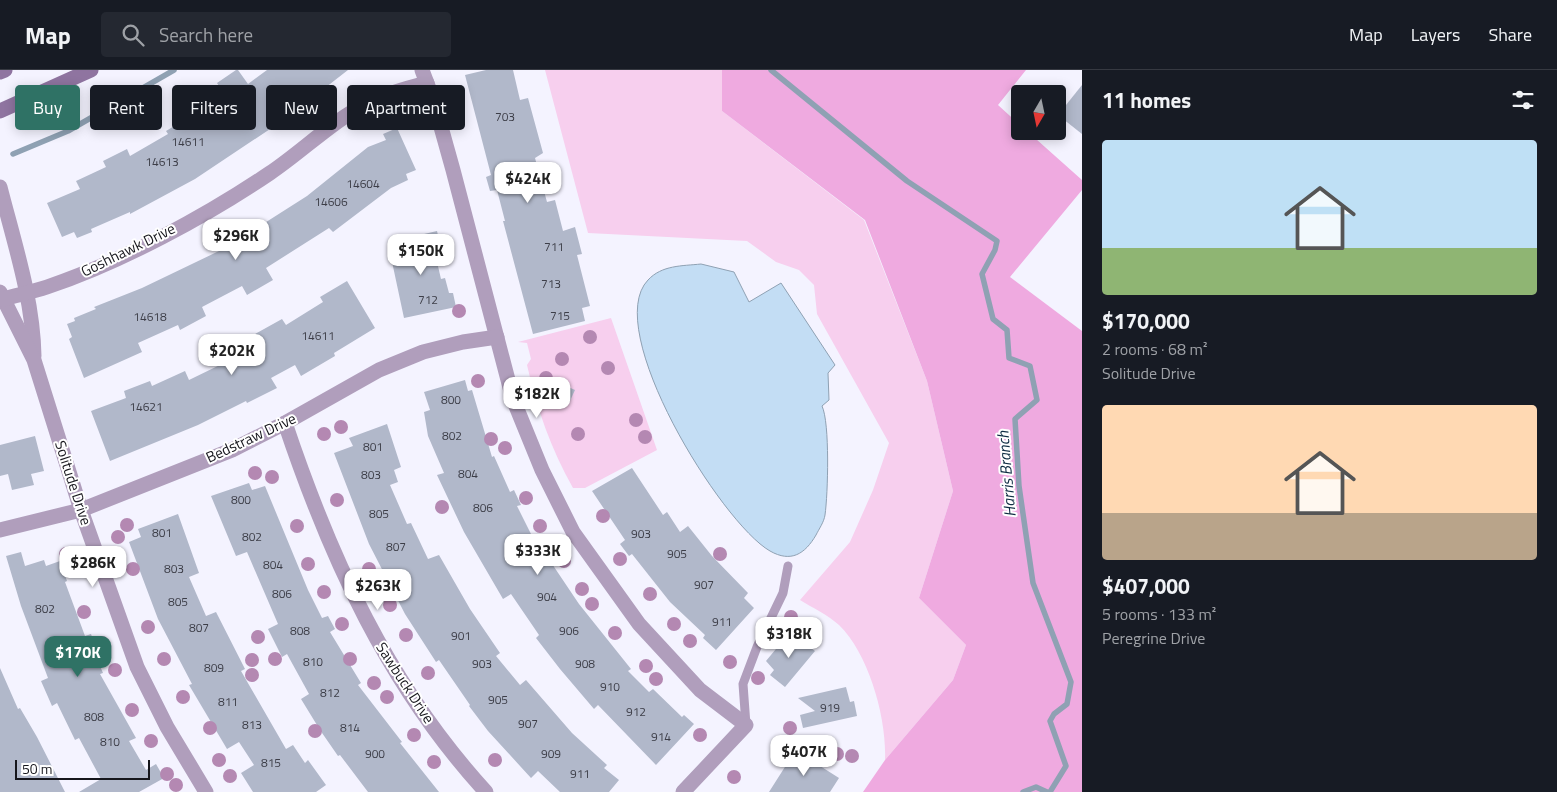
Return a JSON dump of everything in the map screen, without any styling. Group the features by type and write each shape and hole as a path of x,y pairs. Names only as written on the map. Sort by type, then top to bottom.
{"main road":[{"path":"0,72 5,70"},
{"path":"0,111 91,70"}],"street":[{"name":"Goshhawk Drive","path":"1,297 46,287 87,271 184,224 270,173 340,120 368,103 425,76"},
{"path":"425,76 453,170 513,399 542,470 573,532 639,624 700,690 746,725 683,792"},
{"name":"Solitude Drive","path":"0,187 33,330 34,360"},
{"name":"Solitude Drive","path":"1,297 34,360 81,510 137,667 167,727 206,792"},
{"name":"Bedstraw Drive","path":"0,530 81,510 232,450 285,423 340,391 423,352 463,342 497,337"},
{"name":"Sawbuck Drive","path":"285,423 320,520 344,577 374,636 454,757 486,792"}],"lane":[{"path":"746,725 743,684 757,647 783,593 788,566"}],"shaded area":[{"path":"545,70 722,70 722,111 864,220 927,381 953,491 919,598 966,645 953,680 885,760 883,726 879,707 874,688 859,653 850,637 839,625 800,600 850,542 873,490 889,443 817,314 814,285 799,270 776,262 747,241 588,233"},
{"path":"722,70 1026,70 1014,85 1011,85 1011,89 998,105 1011,117 1011,140 1037,140 1082,180 1082,190 1010,277 1082,331 1082,792 863,792 885,760 953,680 966,645 919,598 953,491 927,381 865,220 722,111"},
{"path":"611,318 657,450 585,488 573,488 551,444 540,413 527,365 531,359 527,343 518,342"}],"water":[{"path":"701,264 734,272 749,302 781,283 835,365 828,373 829,400 822,406 825,415 827,442 827,492 824,520 812,542 797,555 784,556 770,551 749,533 724,504 697,466 673,423 653,380 640,339 638,305 648,280 666,269"}],"building":[{"path":"236,70 238,70 248,84 267,70 348,70 329,85 266,85 266,130 268,130 195,179 130,214 130,212 91,229 92,232 77,238 74,232 62,237 47,203 80,189 76,181 106,167 103,161 127,149 130,156 168,134 166,131 172,127 172,130 256,130 256,85 218,85 217,83"},
{"path":"486,70 513,70 520,100 528,98 543,153 535,158 547,202 555,200 563,231 575,227 582,254 577,255 590,306 582,308 585,321 533,334 503,221 505,221 497,190 490,191 486,177 491,175 465,75"},
{"path":"1082,85 1082,134 1066,121 1066,105"},
{"path":"398,130 416,170 406,174 408,180 391,188 333,232 329,228 266,268 273,280 247,295 242,286 202,307 206,316 180,330 178,325 138,343 142,352 84,378 69,339 72,337 67,324 75,321 74,318 96,309 94,307 142,288 219,251 307,196 368,147 386,140 383,134"},
{"path":"437,231 441,248 434,249 441,279 445,278 449,293 453,293 456,307 404,318 391,257 398,256 394,241"},
{"path":"347,281 375,328 334,353 335,356 301,376 295,365 271,378 277,388 198,425 110,461 91,411 126,398 124,391 150,381 152,386 185,371 189,380 226,362 222,355 257,337 255,334 282,319 286,325 323,302 320,297"},
{"path":"465,380 468,391 472,390 492,457 494,456 510,492 514,490 521,505 517,506 536,544 538,543 579,604 631,669 628,671 649,692 653,689 682,717 684,715 694,724 656,765 598,705 594,709 560,669 536,638 539,635 511,594 503,599 464,532 437,475 444,473 428,436 424,412 430,410 424,392"},
{"path":"555,381 575,390 569,403 550,395"},
{"path":"387,424 401,467 394,470 398,482 390,485 407,524 411,523 428,559 439,555 470,609 500,653 496,656 520,685 526,680 572,733 607,765 604,768 619,780 609,792 560,792 538,771 531,778 488,731 439,660 436,662 405,614 369,544 334,453 353,446 349,438"},
{"path":"35,436 44,471 31,474 34,485 12,490 8,474 0,476 0,445"},
{"path":"632,468 663,515 667,512 680,532 688,526 712,556 748,593 744,598 754,608 716,650 703,638 705,635 670,602 632,554 629,556 620,544 625,540 592,491"},
{"path":"249,483 252,490 265,486 308,590 322,618 328,616 335,629 330,632 361,683 358,685 402,742 400,743 439,792 368,792 340,755 338,756 320,730 301,699 309,694 287,654 282,657 268,629 278,624 247,552 236,556 211,496"},
{"path":"178,514 199,573 189,577 206,616 216,612 245,669 241,671 286,749 293,745 305,763 308,760 326,785 316,792 253,792 241,773 254,765 239,742 227,749 189,685 192,684 158,619 129,542 141,537 138,529"},
{"path":"21,552 25,566 44,560 46,566 60,561 67,581 65,582 85,636 91,634 96,648 93,650 103,673 100,674 136,738 129,741 146,770 156,764 164,778 139,792 79,792 101,779 79,738 75,740 57,703 52,706 41,681 48,678 21,606 6,556"},
{"path":"790,632 815,651 785,687 770,675 774,670 766,661"},
{"path":"0,668 18,709 20,708 37,737 65,792 0,792"},
{"path":"846,687 850,702 854,701 857,716 803,728 800,715 815,711 798,698"},
{"path":"798,752 839,778 830,792 769,792 790,759 792,761"}],"waterway":[{"path":"13,154 68,131 174,70"},
{"name":"Harris Branch","path":"771,70 907,181 997,241 995,250 982,274 993,319 1007,330 1009,358 1030,366 1037,400 1015,419 1019,486 1033,583 1071,682 1067,704 1054,714 1050,721 1066,766 1050,792"},
{"name":"Harris Branch","path":"1023,792 1036,787 1047,792"}]}
